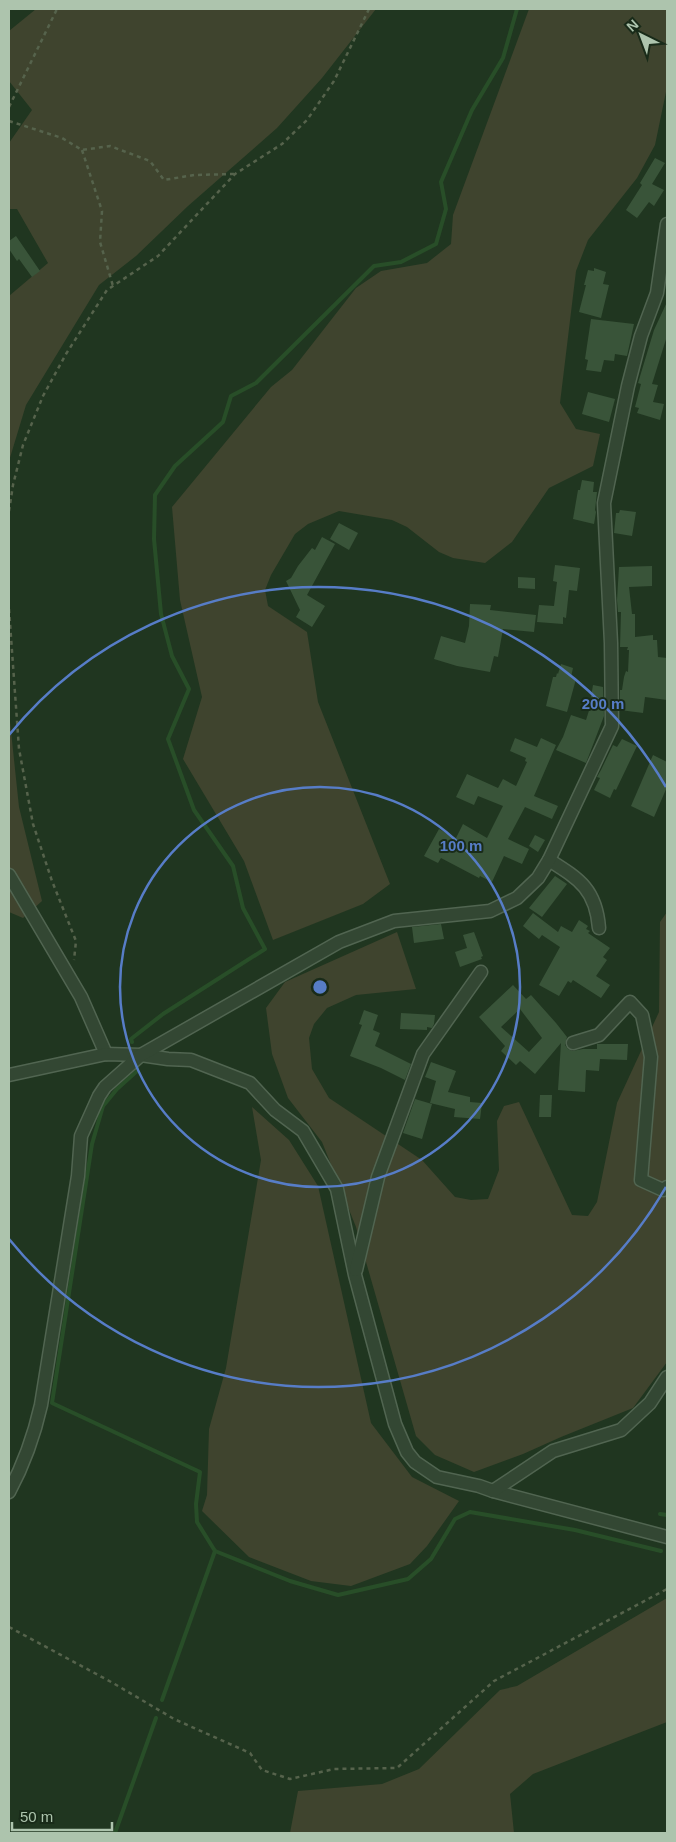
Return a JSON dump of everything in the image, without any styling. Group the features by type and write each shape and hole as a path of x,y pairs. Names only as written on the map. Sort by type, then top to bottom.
{"street":[{"path":"9,1492 22,1468 29,1449 41,1405 78,1176 81,1136 105,1087 141,1055 339,942 394,921 490,911 517,898 538,878 549,860 612,726 611,643 604,503 628,386 641,336 657,293 667,224"},
{"path":"549,860 578,879 591,896 598,913 599,928"},
{"path":"9,875 81,997 106,1054"},
{"path":"355,1275 378,1177 423,1054 481,972"},
{"path":"573,1044 599,1035 630,1002 642,1015 651,1057 641,1180 663,1190 667,1187"},
{"path":"9,1075 106,1054 141,1055 191,1060 250,1083 275,1110 303,1131 337,1189 355,1275 395,1424 407,1452 415,1462 437,1477 479,1486 493,1492 667,1537"},
{"path":"493,1492 553,1451 621,1430 650,1402 667,1377"}],"path":[{"path":"9,107 57,9"},
{"path":"9,511 13,484 23,445 44,396 66,354 107,290 158,256 236,174 282,144 307,120 334,81 369,9"},
{"path":"9,120 62,138 82,150 110,146 150,161 164,180 194,175 236,174"},
{"path":"82,150 102,211 100,242 113,286"},
{"path":"9,609 19,749 32,824 76,941 72,982"},
{"path":"9,1627 113,1683 174,1719 250,1753 262,1770 290,1779 334,1769 397,1768 494,1681 667,1589"}],"green space":[{"path":"36,9 376,9 322,78 277,128 188,206 136,256 99,285 26,405 9,461 9,296 48,263 17,209 9,209 9,143 32,110 9,81 9,31"},
{"path":"529,9 667,9 667,87 655,145 637,178 588,240 576,271 560,403 576,429 600,434 593,466 549,488 512,542 485,563 453,558 439,552 407,527 392,520 339,511 308,524 295,534 271,575 265,590 268,606 307,632 318,702 390,884 363,904 273,940 244,861 183,759 202,697 180,600 172,507 271,387 292,370 356,288 381,271 427,263 451,244 453,215"},
{"path":"9,712 19,807 42,901 23,918 9,912"},
{"path":"667,912 667,1362 633,1408 523,1454 474,1472 435,1455 416,1436 356,1227 322,1142 288,1098 272,1054 266,1008 285,982 397,932 416,989 356,995 327,1008 314,1024 309,1038 312,1069 329,1098 422,1160 455,1197 471,1200 488,1199 499,1170 497,1121 504,1106 519,1102 572,1215 588,1216 597,1202 617,1103 659,1012 660,922"},
{"path":"252,1107 289,1140 318,1186 371,1423 412,1477 459,1501 427,1546 410,1564 351,1586 311,1581 249,1557 202,1511 207,1495 209,1429 226,1368 261,1160"},
{"path":"667,1598 667,1722 533,1774 510,1794 514,1833 290,1833 298,1791 382,1784 419,1769 500,1690 517,1686"}],"building":[{"path":"655,158 665,163 652,184 664,190 654,206 649,202 637,218 626,210 642,185 640,183"},
{"path":"16,236 40,271 32,277 9,249 9,241"},
{"path":"594,268 606,272 603,284 609,285 601,318 579,312 588,270 594,271"},
{"path":"667,302 667,336 652,384 658,385 653,402 664,404 660,420 637,413 639,408 635,407 641,384 638,383 654,330"},
{"path":"591,319 634,324 627,356 615,354 614,361 604,360 601,372 586,370 588,360 585,359"},
{"path":"588,392 615,399 609,422 582,414"},
{"path":"582,480 594,482 593,492 597,492 594,524 573,519 578,490 580,490"},
{"path":"620,510 636,512 632,536 614,533 616,513 619,513"},
{"path":"339,523 358,533 349,550 330,539"},
{"path":"322,537 335,544 307,595 325,606 312,627 296,617 300,610 286,581 291,578 312,548 315,550"},
{"path":"555,565 580,568 577,591 569,590 566,618 563,617 563,624 537,622 539,605 554,606 557,582 553,581"},
{"path":"652,566 652,586 629,587 632,614 635,614 635,637 653,635 653,640 657,640 658,657 667,658 667,700 645,697 643,713 620,710 620,690 622,690 626,671 628,672 629,650 627,650 628,647 620,647 621,612 618,612 617,600 619,567"},
{"path":"518,577 535,578 535,589 518,588"},
{"path":"470,604 491,605 490,610 536,615 534,632 503,629 498,657 494,656 490,672 457,666 434,659 441,636 465,643 469,626"},
{"path":"561,664 573,668 571,677 576,679 567,712 546,706 553,677 556,677 558,674"},
{"path":"593,685 603,687 604,716 586,763 556,750 571,715 586,720 593,698 591,697"},
{"path":"515,738 537,747 541,738 556,745 534,796 558,806 552,819 525,807 508,839 529,849 522,864 504,856 492,882 480,876 479,878 441,858 438,863 424,856 439,829 456,838 463,824 487,838 503,806 478,796 474,805 456,797 467,774 498,788 503,779 516,786 527,762 525,761 526,758 510,751"},
{"path":"622,739 637,746 616,790 614,789 610,798 594,790 600,778 597,777 613,745 617,747"},
{"path":"653,755 667,762 667,787 654,817 631,806"},
{"path":"535,835 545,840 538,852 529,846"},
{"path":"555,876 567,884 542,917 529,908"},
{"path":"533,913 558,932 561,926 572,932 579,920 588,926 586,929 590,931 588,933 610,948 603,957 607,960 596,976 610,985 601,998 573,980 571,983 568,981 559,996 539,985 560,947 542,935 539,939 523,926"},
{"path":"441,924 444,939 414,943 412,927"},
{"path":"474,932 483,956 481,957 482,959 460,967 455,952 467,948 463,935"},
{"path":"513,985 526,999 531,995 556,1023 567,1037 565,1045 568,1049 572,1051 597,1049 597,1044 628,1044 627,1060 600,1059 599,1071 586,1070 585,1092 558,1090 561,1043 535,1074 520,1061 516,1065 501,1051 505,1046 479,1017","holes":["520,1009 542,1038 529,1052 501,1027"]},
{"path":"364,1010 378,1015 373,1030 380,1033 375,1046 411,1064 405,1080 350,1056 362,1025 359,1024"},
{"path":"401,1013 435,1015 434,1024 432,1028 427,1027 427,1030 400,1029"},
{"path":"431,1062 456,1071 448,1092 470,1097 470,1102 482,1103 480,1119 454,1117 455,1109 430,1103 436,1081 425,1077"},
{"path":"540,1095 552,1095 551,1117 539,1117"},
{"path":"415,1099 432,1104 422,1139 403,1133"}],"waterway":[{"path":"132,1042 131,1039 163,1014 265,949 243,908 233,866 194,810 168,739 189,689 172,656 161,614 154,539 155,495 175,466 223,422 231,396 256,383 374,266 401,262 436,244 446,209 441,182 472,110 503,58 517,9"},
{"path":"137,1068 137,1071 117,1089 103,1106 92,1144 52,1403 200,1472 196,1504 197,1522 215,1551 290,1581 338,1595 408,1579 431,1559 455,1519 470,1512 575,1530 661,1551"},
{"path":"660,1514 667,1515"},
{"path":"162,1700 215,1551"},
{"path":"115,1833 156,1718"}]}
